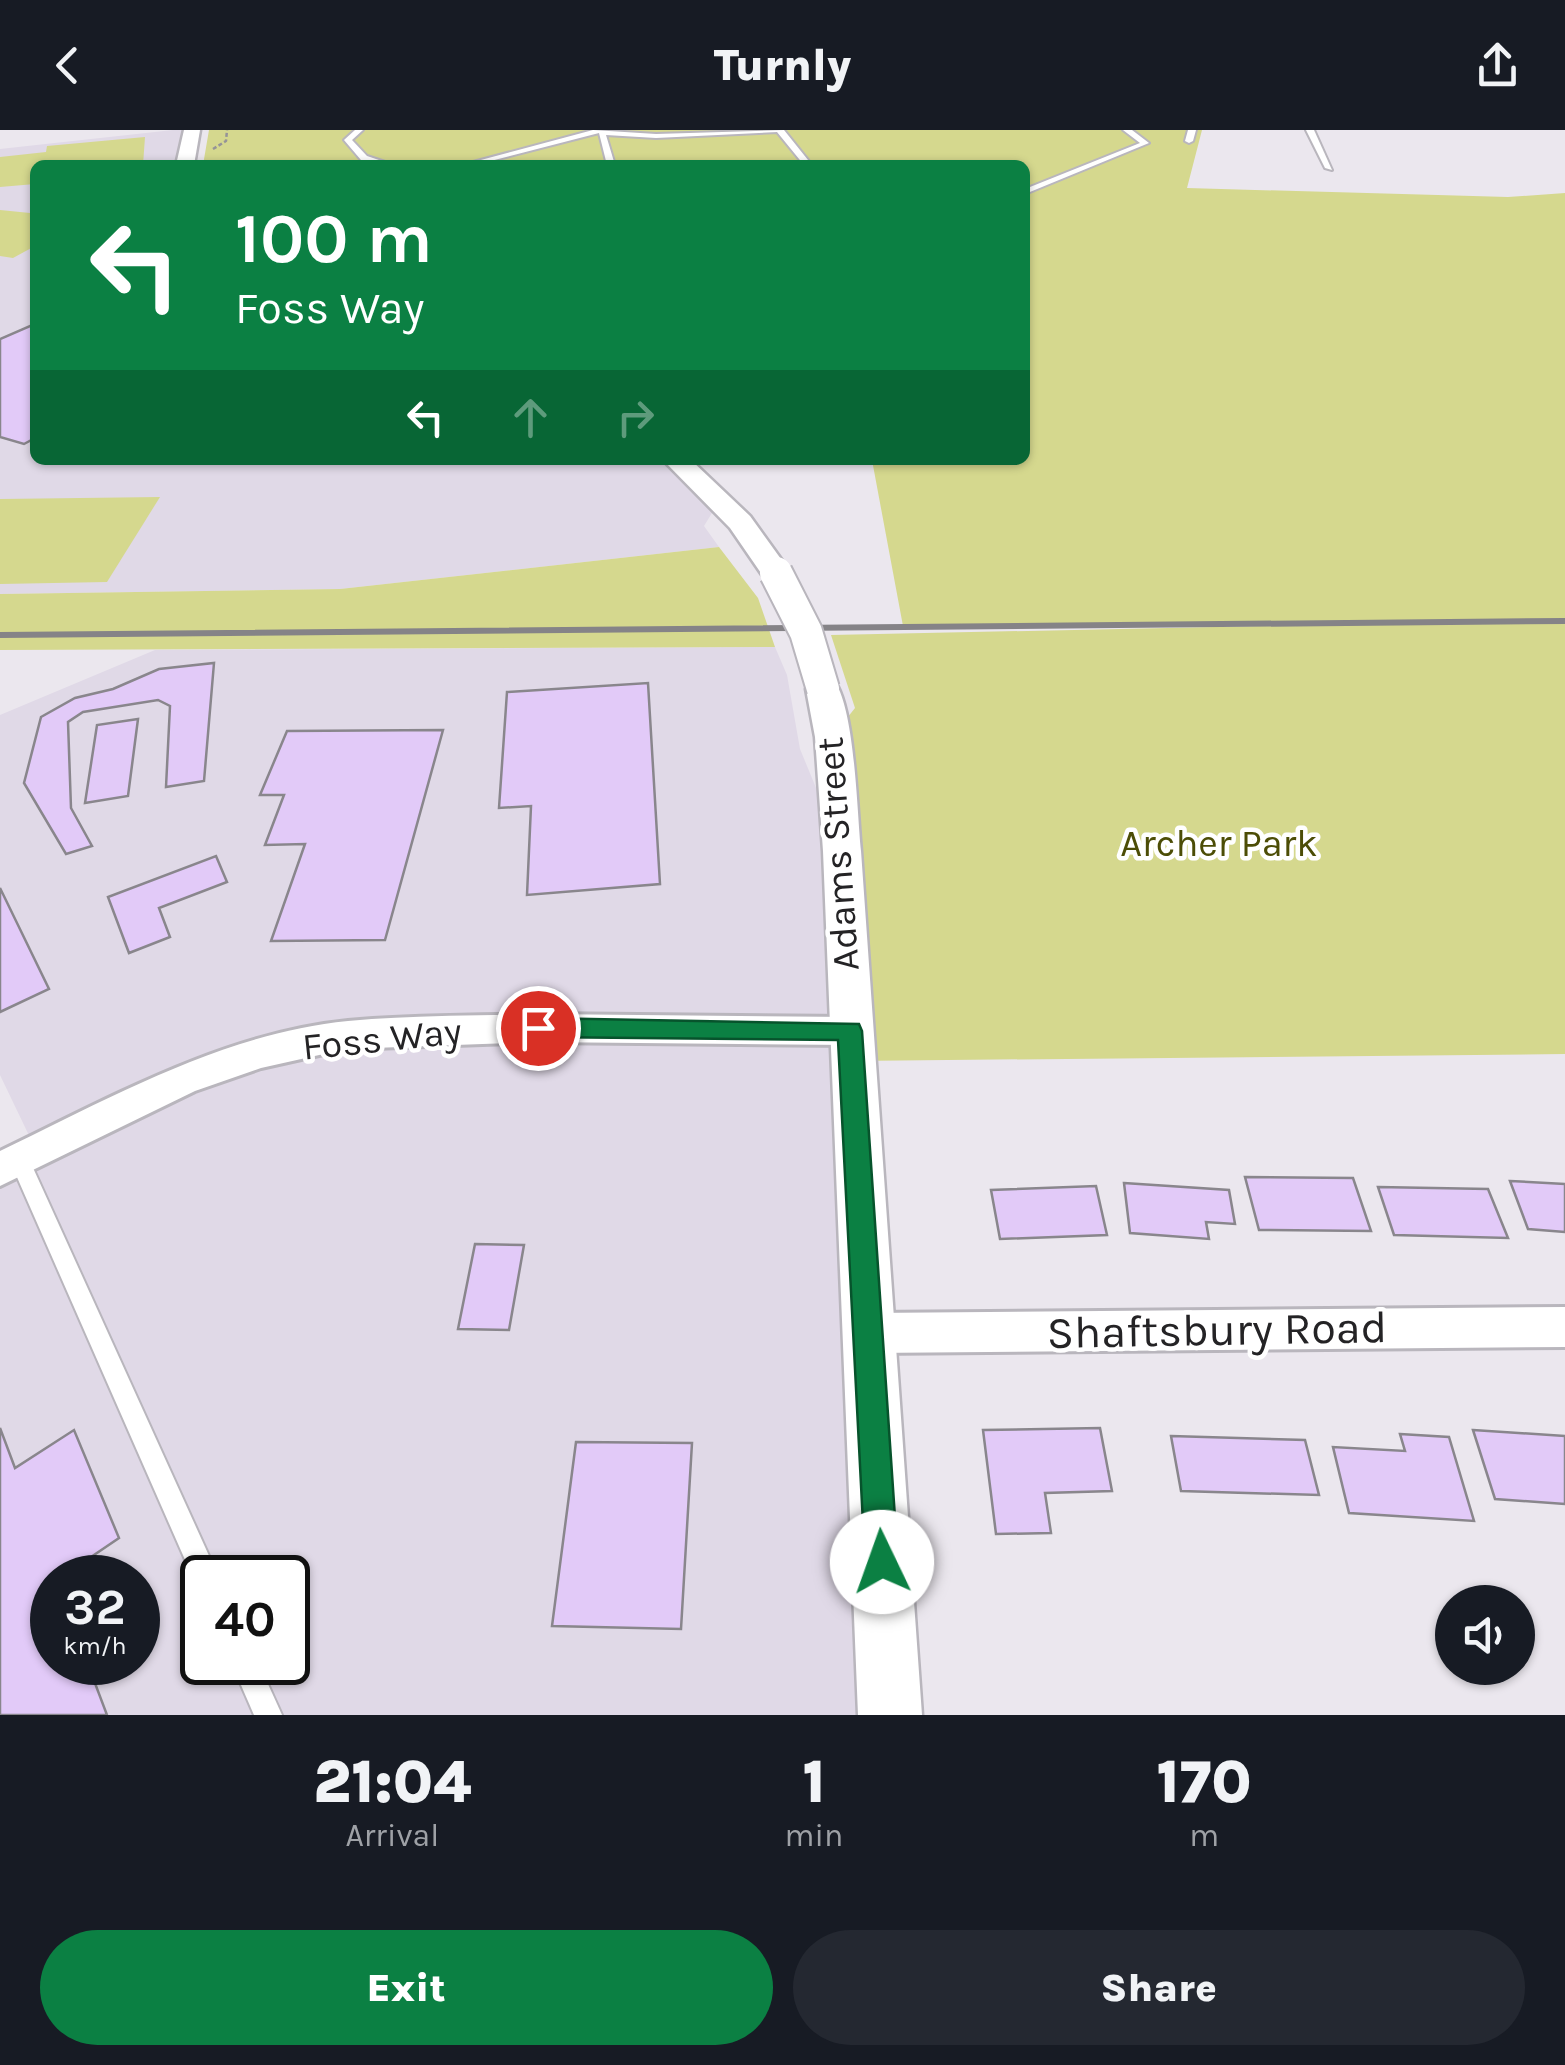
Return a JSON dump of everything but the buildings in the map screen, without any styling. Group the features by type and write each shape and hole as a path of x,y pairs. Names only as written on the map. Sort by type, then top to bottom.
{"street":[{"path":"192,130 192,160"},
{"name":"Adams Street","path":"681,465 740,522 776,573 806,632 832,737 842,851 890,1715"},
{"name":"Foss Way","path":"9,1164 183,1080 261,1054 346,1035 538,1028 850,1031"},
{"name":"Shaftsbury Road","path":"870,1333 1565,1327"}],"lane":[{"path":"359,130 348,140 364,158 371,160"},
{"path":"486,160 602,131 656,136 777,130 804,160"},
{"path":"1030,190 1145,143 1127,130"},
{"path":"1189,141 1192,130"},
{"path":"1310,130 1329,168"},
{"path":"602,131 609,160"},
{"path":"9,1164 195,1555"},
{"path":"254,1685 268,1715"}],"path":[{"path":"192,160 224,143 227,130"}],"shaded area":[{"path":"192,130 186,160 30,160 30,465 682,465 720,500 704,526 719,547 340,589 0,594 0,149"},
{"path":"775,647 787,675 800,749 842,851 890,1715 0,1715 0,1169 36,1150 0,1075 0,715 155,650"}],"green space":[{"name":"Archer Park","path":"209,130 1202,130 1187,188 1508,197 1565,193 1565,1054 852,1061 832,737 855,708 831,635 1410,623 903,626 873,465 1030,465 1030,160 204,160"},
{"path":"145,137 143,160 30,160 30,184 0,187 0,157 46,152 47,146"},
{"path":"0,210 30,213 30,249 13,258 0,256"},
{"path":"160,497 107,582 0,584 0,499"},
{"path":"719,547 758,598 775,647 0,650 0,594 340,589"}],"railway":[{"path":"0,635 1565,621"}],"route":[{"path":"538,1028 850,1031 882,1562"}]}
